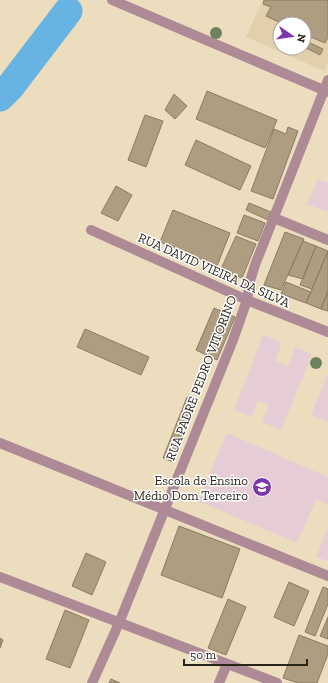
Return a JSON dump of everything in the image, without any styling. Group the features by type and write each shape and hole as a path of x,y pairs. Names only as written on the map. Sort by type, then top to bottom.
{"street":[{"path":"112,0 327,87"},
{"name":"RUA PADRE PEDRO VITORINO","path":"92,683 119,623 233,340 247,300 250,281 327,87"},
{"path":"274,218 328,240"},
{"name":"RUA DAVID VIEIRA DA SILVA","path":"91,230 247,300 328,332"},
{"path":"0,443 328,576"},
{"path":"0,577 277,683"},
{"path":"219,683 226,664"}],"shaded area":[{"path":"263,0 328,0 328,62 324,71 290,56 312,56 312,16 272,16 272,48 246,37"},
{"path":"318,179 328,183 328,212 307,204"},
{"path":"263,335 282,343 275,361 288,366 295,347 312,354 281,430 262,422 269,405 258,401 251,417 234,410"},
{"path":"328,373 328,422 311,415"},
{"name":"Escola de Ensino Médio Dom Terceiro","path":"227,433 328,477 328,504 316,500 297,543 198,501"},
{"path":"328,527 328,561 316,557"}],"building":[{"path":"264,0 328,0 328,37 325,43 312,37 312,16 272,16 272,19 266,16 271,7 263,4"},
{"path":"312,44 323,49 320,55 312,51"},
{"path":"207,91 277,120 265,148 196,119"},
{"path":"174,94 187,106 175,119 165,110"},
{"path":"145,115 163,121 146,167 128,160"},
{"path":"288,127 298,131 273,199 251,191 274,129 286,134"},
{"path":"196,140 251,166 240,190 185,165"},
{"path":"116,186 132,195 118,221 101,213"},
{"path":"249,203 271,212 268,220 246,210"},
{"path":"173,210 230,233 217,266 160,242"},
{"path":"244,215 265,223 258,241 237,233"},
{"path":"285,232 304,239 281,290 264,285"},
{"path":"236,236 256,244 242,278 221,269"},
{"path":"303,241 316,246 303,279 288,275"},
{"path":"316,246 328,251 312,289 300,285"},
{"path":"328,251 328,291 321,309 306,303"},
{"path":"286,282 311,292 306,303 281,294"},
{"path":"328,291 328,311 321,309"},
{"path":"214,308 235,317 217,360 196,350"},
{"path":"85,329 149,357 141,375 77,347"},
{"path":"187,397 197,401 173,462 163,458"},
{"path":"179,526 240,549 222,598 161,575"},
{"path":"86,553 106,562 92,595 72,586"},
{"path":"289,582 309,591 294,626 274,617"},
{"path":"323,587 328,589 328,604 315,636 305,632"},
{"path":"228,599 246,607 226,655 208,648"},
{"path":"65,610 89,620 70,668 46,659"},
{"path":"328,617 328,639 320,636"},
{"path":"299,635 328,646 328,654 317,683 298,683 283,678"},
{"path":"0,638 3,640 0,648"},
{"path":"111,679 120,683 109,683"}],"waterway":[{"path":"0,97 10,87 68,11"}],"place":[{"name":"Escola de Ensino Médio Dom Terceiro","path":"262,487"}]}
